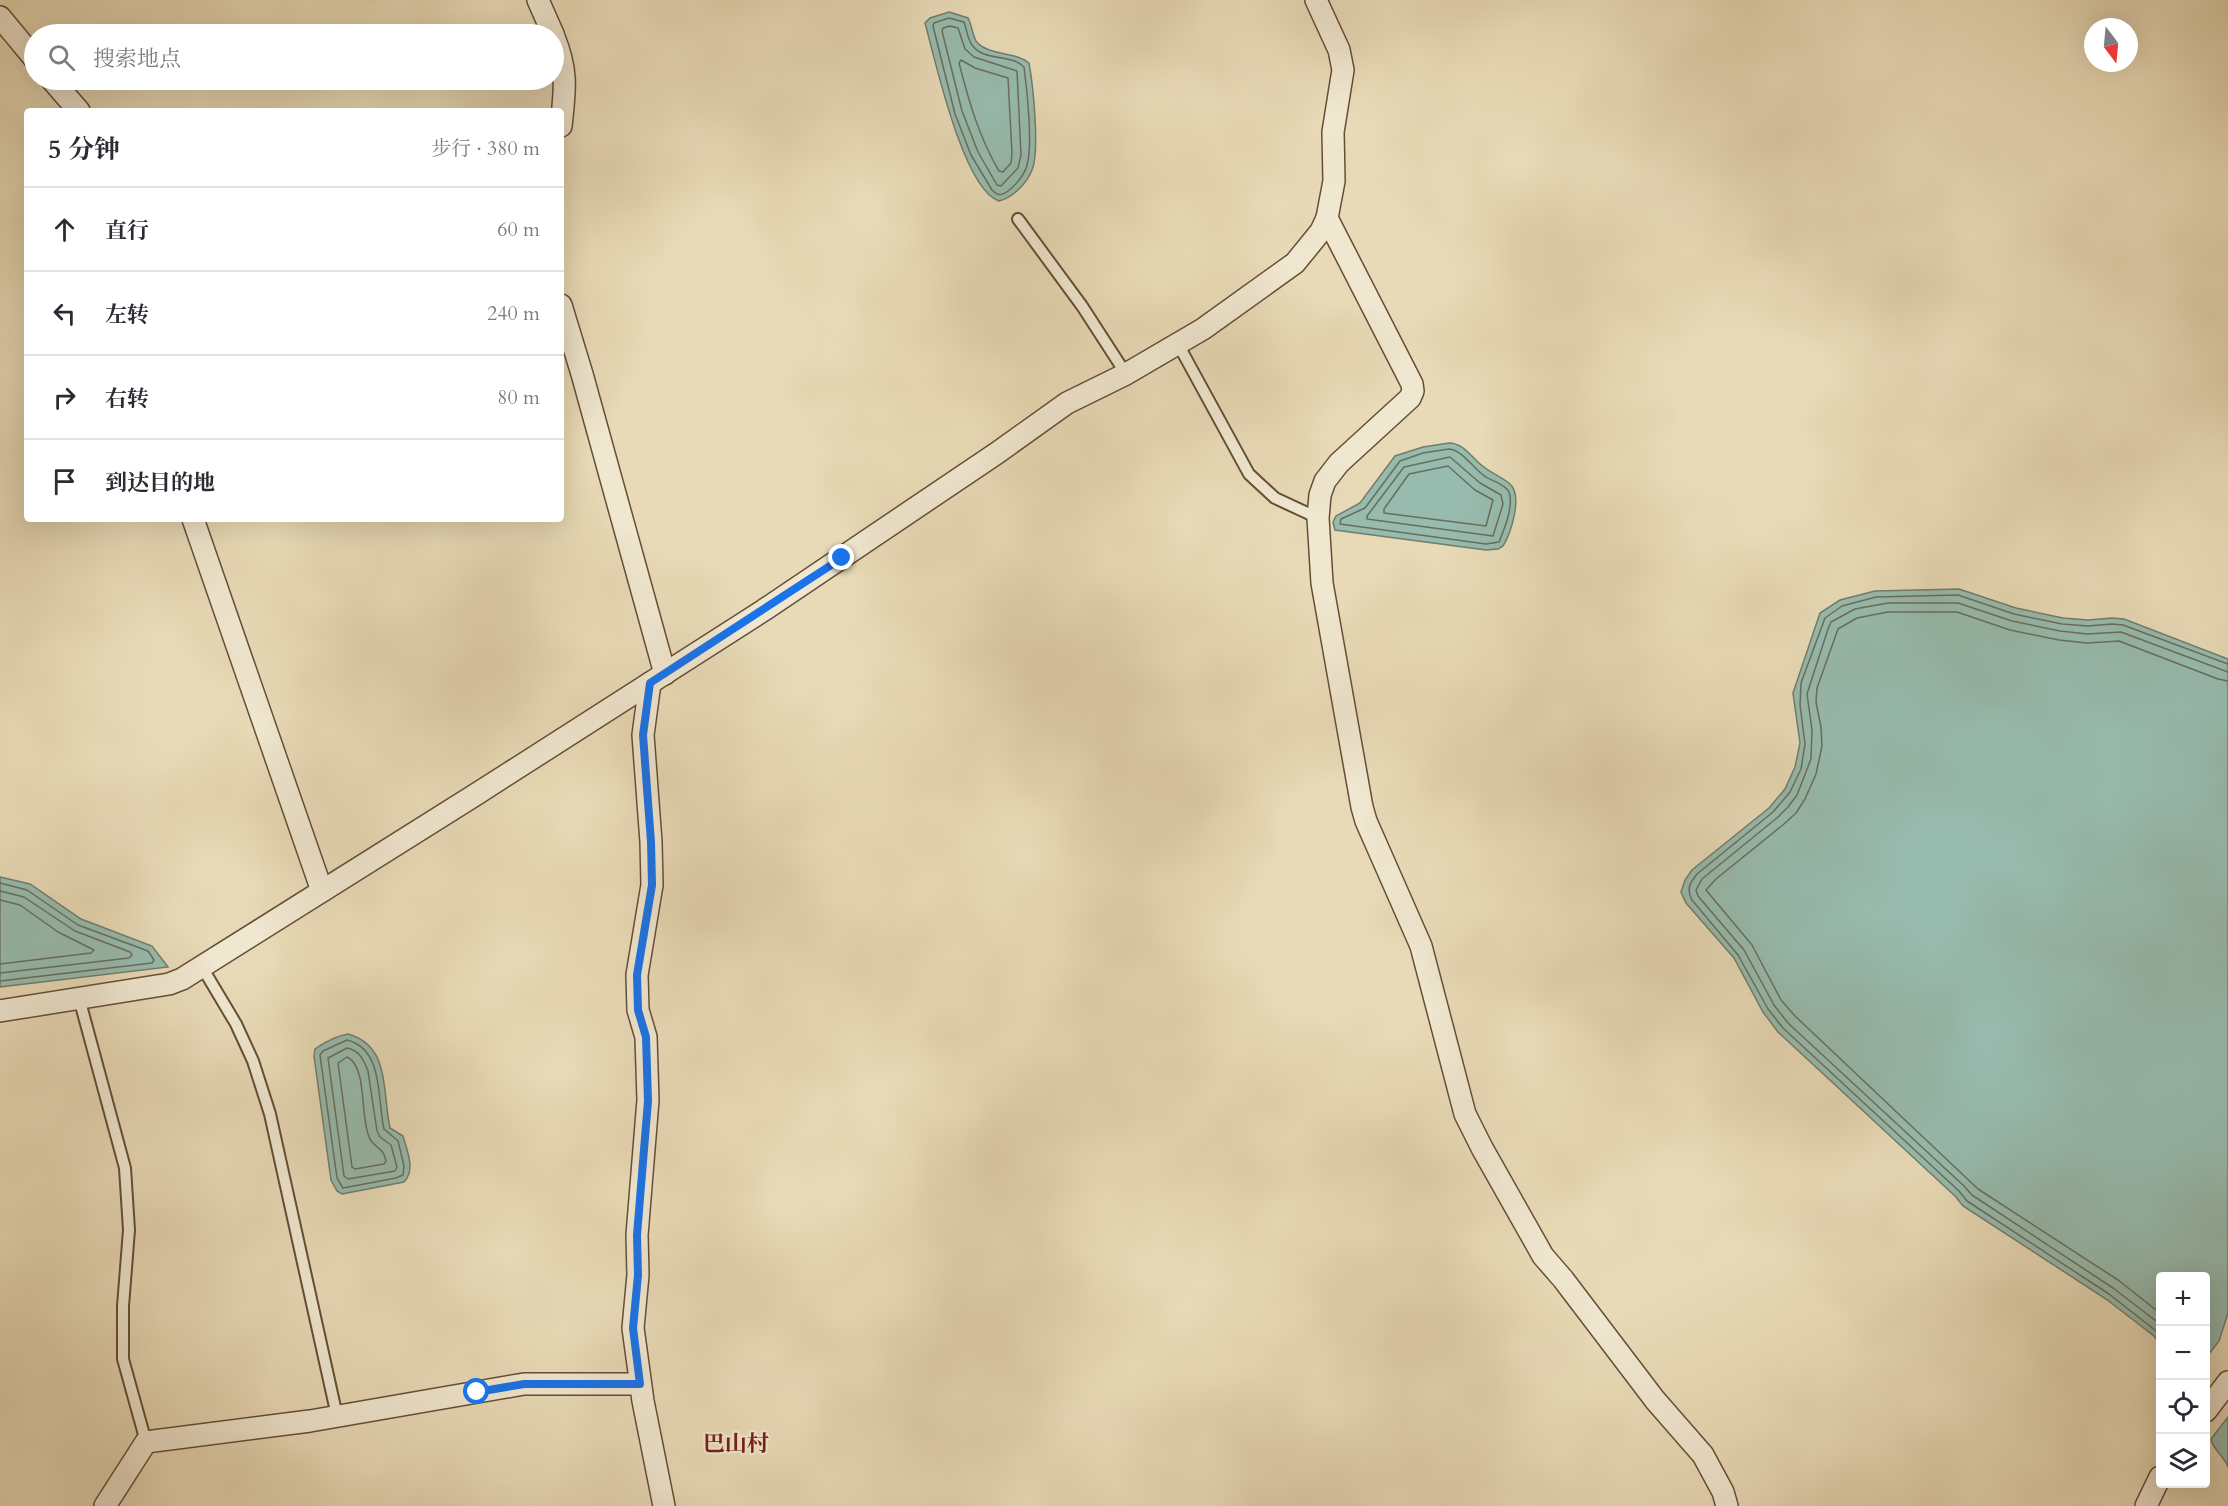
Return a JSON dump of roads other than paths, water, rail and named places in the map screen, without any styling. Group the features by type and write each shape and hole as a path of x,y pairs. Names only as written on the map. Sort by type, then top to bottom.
{"street":[{"path":"538,0 548,24"},
{"path":"0,1011 169,984 202,967 657,679 832,564 1068,403 1126,374 1203,329 1294,263 1317,237 1327,218 1334,181 1333,132 1343,70 1339,50 1317,0"},
{"path":"0,17 24,46"},
{"path":"563,108 566,88 564,70"},
{"path":"61,90 76,108"},
{"path":"1327,218 1396,351 1412,384 1413,392 1410,398 1329,474 1320,495 1318,518 1322,583 1366,822 1421,946 1466,1114 1482,1148 1543,1256 1655,1400 1703,1455 1723,1491 1727,1506"},
{"path":"564,315 585,386 657,679 643,735 652,885 636,990 638,1010 646,1037 648,1101 637,1235 638,1275 633,1328 640,1384 664,1506"},
{"path":"194,522 322,891"},
{"path":"2210,1405 2228,1382"},
{"path":"105,1506 146,1443 337,1416 524,1384 640,1384"},
{"path":"2146,1506 2156,1485"}],"lane":[{"path":"1018,219 1082,306 1126,374"},
{"path":"1178,344 1249,474 1275,498 1318,518"},
{"path":"202,967 236,1024 253,1061 266,1103 337,1416"},
{"path":"79,998 125,1168 129,1230 123,1306 123,1359 146,1443"}],"water":[{"path":"949,12 968,18 976,41 981,46 1029,63 1035,118 1034,161 1030,175 1023,185 1009,197 999,201 986,191 974,173 962,149 943,92 925,23 930,18"},
{"path":"1449,443 1462,447 1483,466 1510,484 1514,490 1516,505 1503,546 1486,550 1335,530 1333,522 1336,516 1360,503 1395,456 1423,447"},
{"path":"1959,589 2016,608 2063,618 2124,619 2228,659 2228,1313 2219,1341 2210,1353 2210,1272 2156,1272 2156,1339 2106,1299 1963,1206 1955,1196 1778,1032 1763,1012 1734,958 1686,903 1681,892 1692,870 1769,808 1785,789 1795,767 1800,743 1793,693 1820,613 1840,600 1875,591"},
{"path":"0,877 30,884 81,919 152,946 168,967 0,987"},
{"path":"348,1034 362,1040 372,1049 378,1060 385,1086 390,1128 403,1136 410,1166 408,1177 404,1182 342,1194 337,1191 331,1180 314,1056 315,1049 319,1046"},
{"path":"2228,1417 2228,1467 2211,1439"}],"district":[{"name":"巴山村","path":"736,1444"}]}
